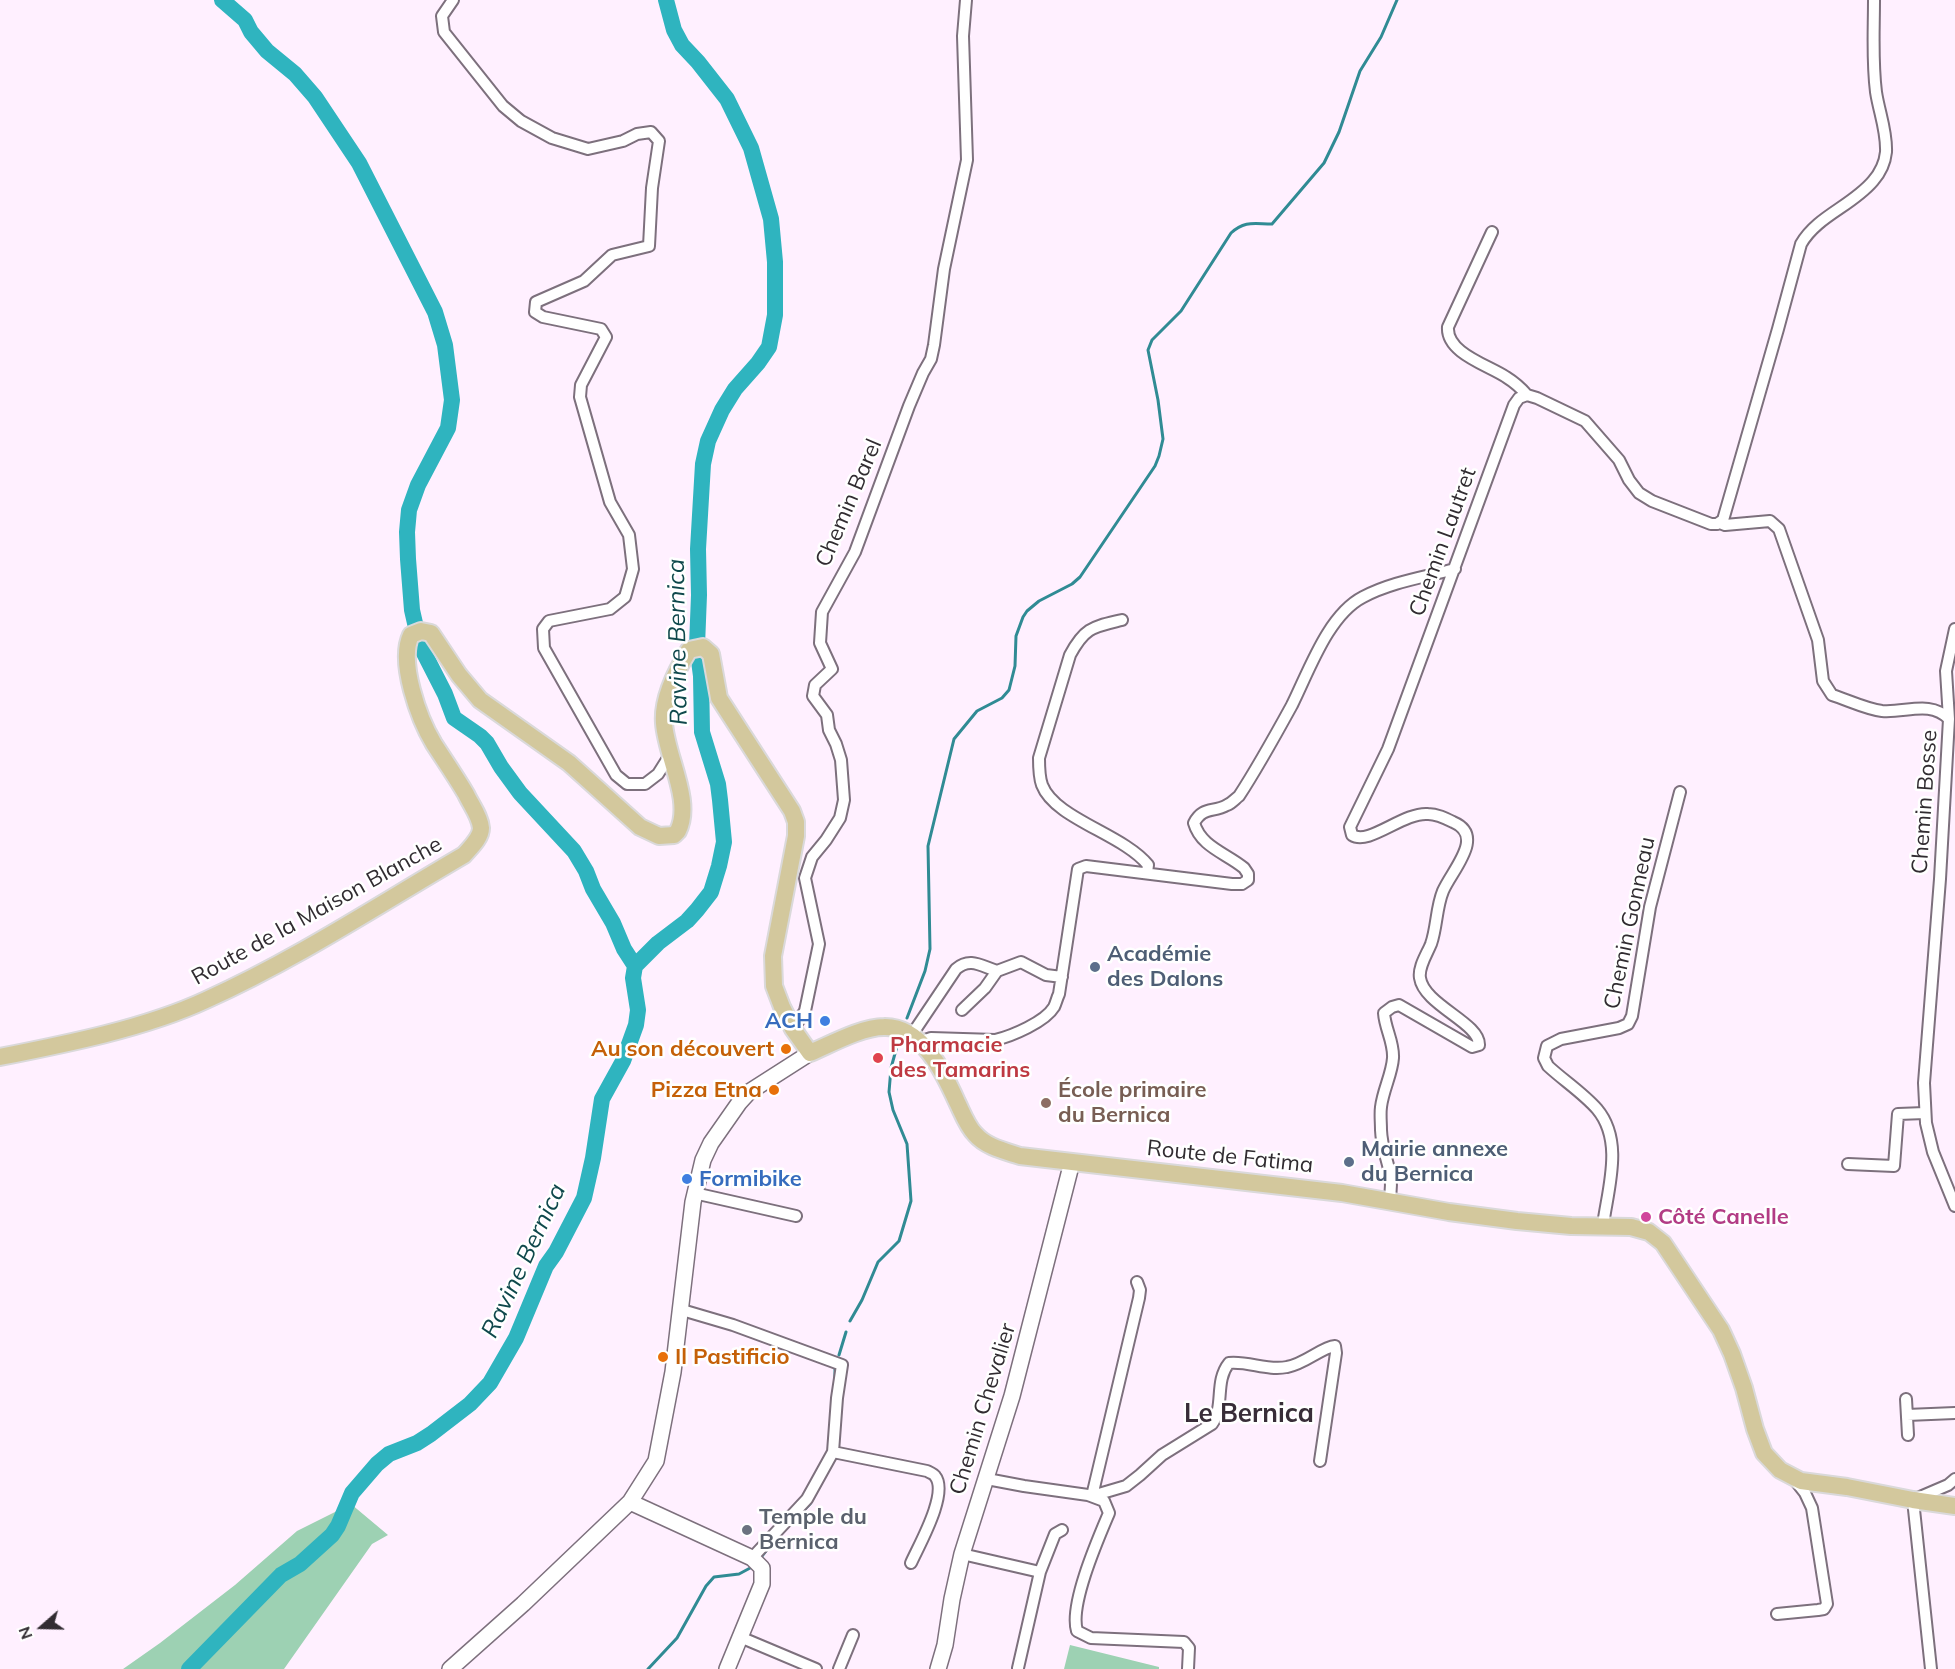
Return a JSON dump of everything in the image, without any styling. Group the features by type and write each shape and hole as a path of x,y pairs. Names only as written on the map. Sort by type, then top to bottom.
{"main road":[{"name":"Route de la Maison Blanche","path":"0,1056 156,1020 206,1001 288,958 465,855 480,833 480,820 457,777 425,727 411,683 406,645 411,635 421,631 431,633 459,675 480,700 569,763 640,827 666,837 678,831 683,816 680,790 663,720 666,706 676,674 689,650 703,647 711,654 719,698 792,810 796,822 796,836 773,956 774,986 793,1029 810,1053"},
{"path":"810,1053 858,1033 882,1026 897,1028 915,1039"},
{"name":"Route de Fatima","path":"915,1039 934,1060 949,1083 968,1123 980,1138 1000,1150 1020,1156 1342,1193 1517,1221 1571,1226 1631,1227 1649,1232 1663,1243 1720,1330 1732,1354 1764,1453 1780,1470 1801,1482 1847,1487 1955,1506"}],"street":[{"path":"453,0 442,16 444,32 503,106 521,121 552,138 588,149 651,132 659,141 652,188 649,246 612,255 584,281 536,302 535,312 543,317 600,329 606,337 581,385 580,397 610,502 629,535 633,569 625,597 610,609 549,621 543,629 544,648 616,775 627,784 645,784 658,774 670,755"},
{"name":"Chemin Barel","path":"793,1029 805,1011 819,944 805,878 812,857 840,818 844,800 841,760 829,730 827,715 813,696 815,685 832,669 820,643 819,627 822,612 855,552 909,406 922,373 931,359 944,269 967,160 963,36 966,0"},
{"path":"1492,232 1448,327 1447,334 1456,347 1507,378 1527,395 1585,421 1604,440 1619,460 1629,480 1639,493 1652,501 1711,524 1720,523 1725,514 1744,450 1801,244 1808,232 1849,203 1873,181 1881,170 1886,154 1885,135 1876,93 1872,42 1874,0"},
{"name":"Chemin Lautret","path":"1389,1202 1392,1180 1381,1133 1381,1106 1393,1061 1393,1047 1384,1024 1384,1013 1392,1006 1399,1005 1472,1047 1479,1045 1476,1033 1443,1008 1424,987 1420,979 1421,969 1432,940 1438,906 1462,858 1468,842 1467,831 1460,825 1436,814 1417,813 1368,837 1357,838 1352,835 1350,827 1388,750 1514,405 1519,398 1527,395"},
{"name":"Chemin Bosse","path":"1720,523 1725,525 1770,521 1779,529 1818,640 1824,681 1832,695 1883,711 1931,708 1942,712 1949,719 1940,879 1924,1083 1925,1113 1933,1152 1955,1206"},
{"path":"997,972 968,962 962,963 924,1016 915,1039 996,1040 1017,1033 1053,1010 1059,994 1078,869 1086,866 1232,884 1242,884 1248,880 1248,874 1244,868 1203,841 1197,834 1194,823 1199,815 1206,810 1229,805 1239,796 1280,727 1309,672 1320,645 1342,612 1362,597 1384,588 1455,568"},
{"path":"1122,620 1088,630 1070,655 1039,758 1039,773 1042,784 1055,804 1140,855 1148,865 1147,873"},
{"path":"1949,719 1946,671 1955,629"},
{"name":"Chemin Gonneau","path":"1603,1225 1612,1160 1610,1133 1597,1109 1548,1066 1544,1058 1547,1046 1561,1039 1619,1028 1628,1024 1632,1016 1650,907 1680,792"},
{"path":"962,1010 985,988 997,972 1022,962 1046,975 1062,977"},
{"path":"450,1669 523,1604 630,1502 656,1461 682,1310 694,1193 703,1160 711,1143 749,1092 810,1053"},
{"path":"1848,1164 1894,1166 1898,1114 1925,1113"},
{"name":"Chemin Chevalier","path":"938,1669 945,1645 962,1554 987,1479 1030,1332 1072,1162"},
{"path":"694,1193 796,1215"},
{"path":"1092,1496 1139,1298 1140,1290 1137,1282"},
{"path":"682,1310 733,1324 842,1365 833,1452 807,1499 752,1558"},
{"path":"1092,1496 1126,1486 1162,1455 1212,1424 1217,1418 1223,1371 1229,1364 1242,1362 1268,1368 1288,1367 1302,1363 1335,1346 1336,1353 1320,1461"},
{"path":"1906,1399 1908,1435"},
{"path":"1907,1415 1955,1413"},
{"path":"833,1452 927,1471 935,1475 939,1484 938,1501 911,1563"},
{"path":"1777,1614 1824,1609 1827,1605 1812,1508 1805,1493 1792,1476"},
{"path":"987,1479 1092,1496 1104,1501 1109,1513 1095,1544 1083,1583 1076,1618 1077,1631 1091,1638 1184,1642 1189,1648 1188,1669"},
{"path":"1931,1669 1913,1500 1948,1485 1955,1479"},
{"path":"630,1502 752,1558 762,1568 762,1584 727,1669"},
{"path":"1018,1668 1040,1572 1055,1534 1062,1530"},
{"path":"962,1554 1040,1572"},
{"path":"838,1669 853,1635"},
{"path":"740,1637 816,1669"}],"green space":[{"path":"351,1504 388,1535 372,1544 284,1669 123,1669 235,1585 297,1531"},
{"path":"1070,1645 1159,1667 1159,1669 1064,1669"}],"waterway":[{"path":"222,0 245,20 251,32 267,51 295,74 315,97 359,163 435,312 445,345 452,400 448,428 418,485 409,510 407,532 412,610 422,649 445,694 454,718 487,743 520,793 574,851 635,966"},
{"name":"Ravine Bernica","path":"189,1669 281,1575 300,1564 332,1535 352,1493 377,1464 389,1454 417,1443 431,1434 470,1404 490,1383 516,1338 546,1266 556,1252 584,1198 602,1099 623,1061 636,1025 638,1010 633,978 635,966 697,910 711,892 719,866 724,842 720,800 718,784 702,732 701,676 697,646 698,549 703,464 708,441 722,410 735,389 769,347 775,315 775,262 771,219 751,148 727,99 682,45 674,30 666,0"},
{"path":"907,1018 925,971 930,949 928,846 954,739 977,711 1002,698 1009,690 1015,666 1016,636 1027,611 1039,601 1072,584 1080,577 1155,466 1163,439 1148,350 1152,340 1181,311 1231,233 1246,224 1272,224 1324,163 1339,132 1360,71 1381,37 1397,0"},
{"path":"850,1321 862,1300 878,1262 899,1241 911,1201 907,1144 893,1110 889,1092 891,1068 899,1039"},
{"path":"839,1355 846,1332"},
{"path":"835,1368 835,1378"},
{"path":"798,1516 810,1504 822,1482"},
{"path":"762,1556 769,1547"},
{"path":"648,1669 677,1638 706,1586 714,1577 739,1574 752,1567"}],"place":[{"name":"Académie des Dalons","path":"1095,967"},
{"name":"ACH","path":"825,1021"},
{"name":"Au son découvert","path":"786,1049"},
{"name":"Pharmacie des Tamarins","path":"878,1058"},
{"name":"Pizza Etna","path":"774,1090"},
{"name":"École primaire du Bernica","path":"1046,1103"},
{"name":"Mairie annexe du Bernica","path":"1349,1162"},
{"name":"Formibike","path":"687,1179"},
{"name":"Côté Canelle","path":"1646,1217"},
{"name":"Il Pastificio","path":"663,1357"},
{"name":"Temple du Bernica","path":"747,1530"}],"district":[{"name":"Le Bernica","path":"1249,1414"}]}
